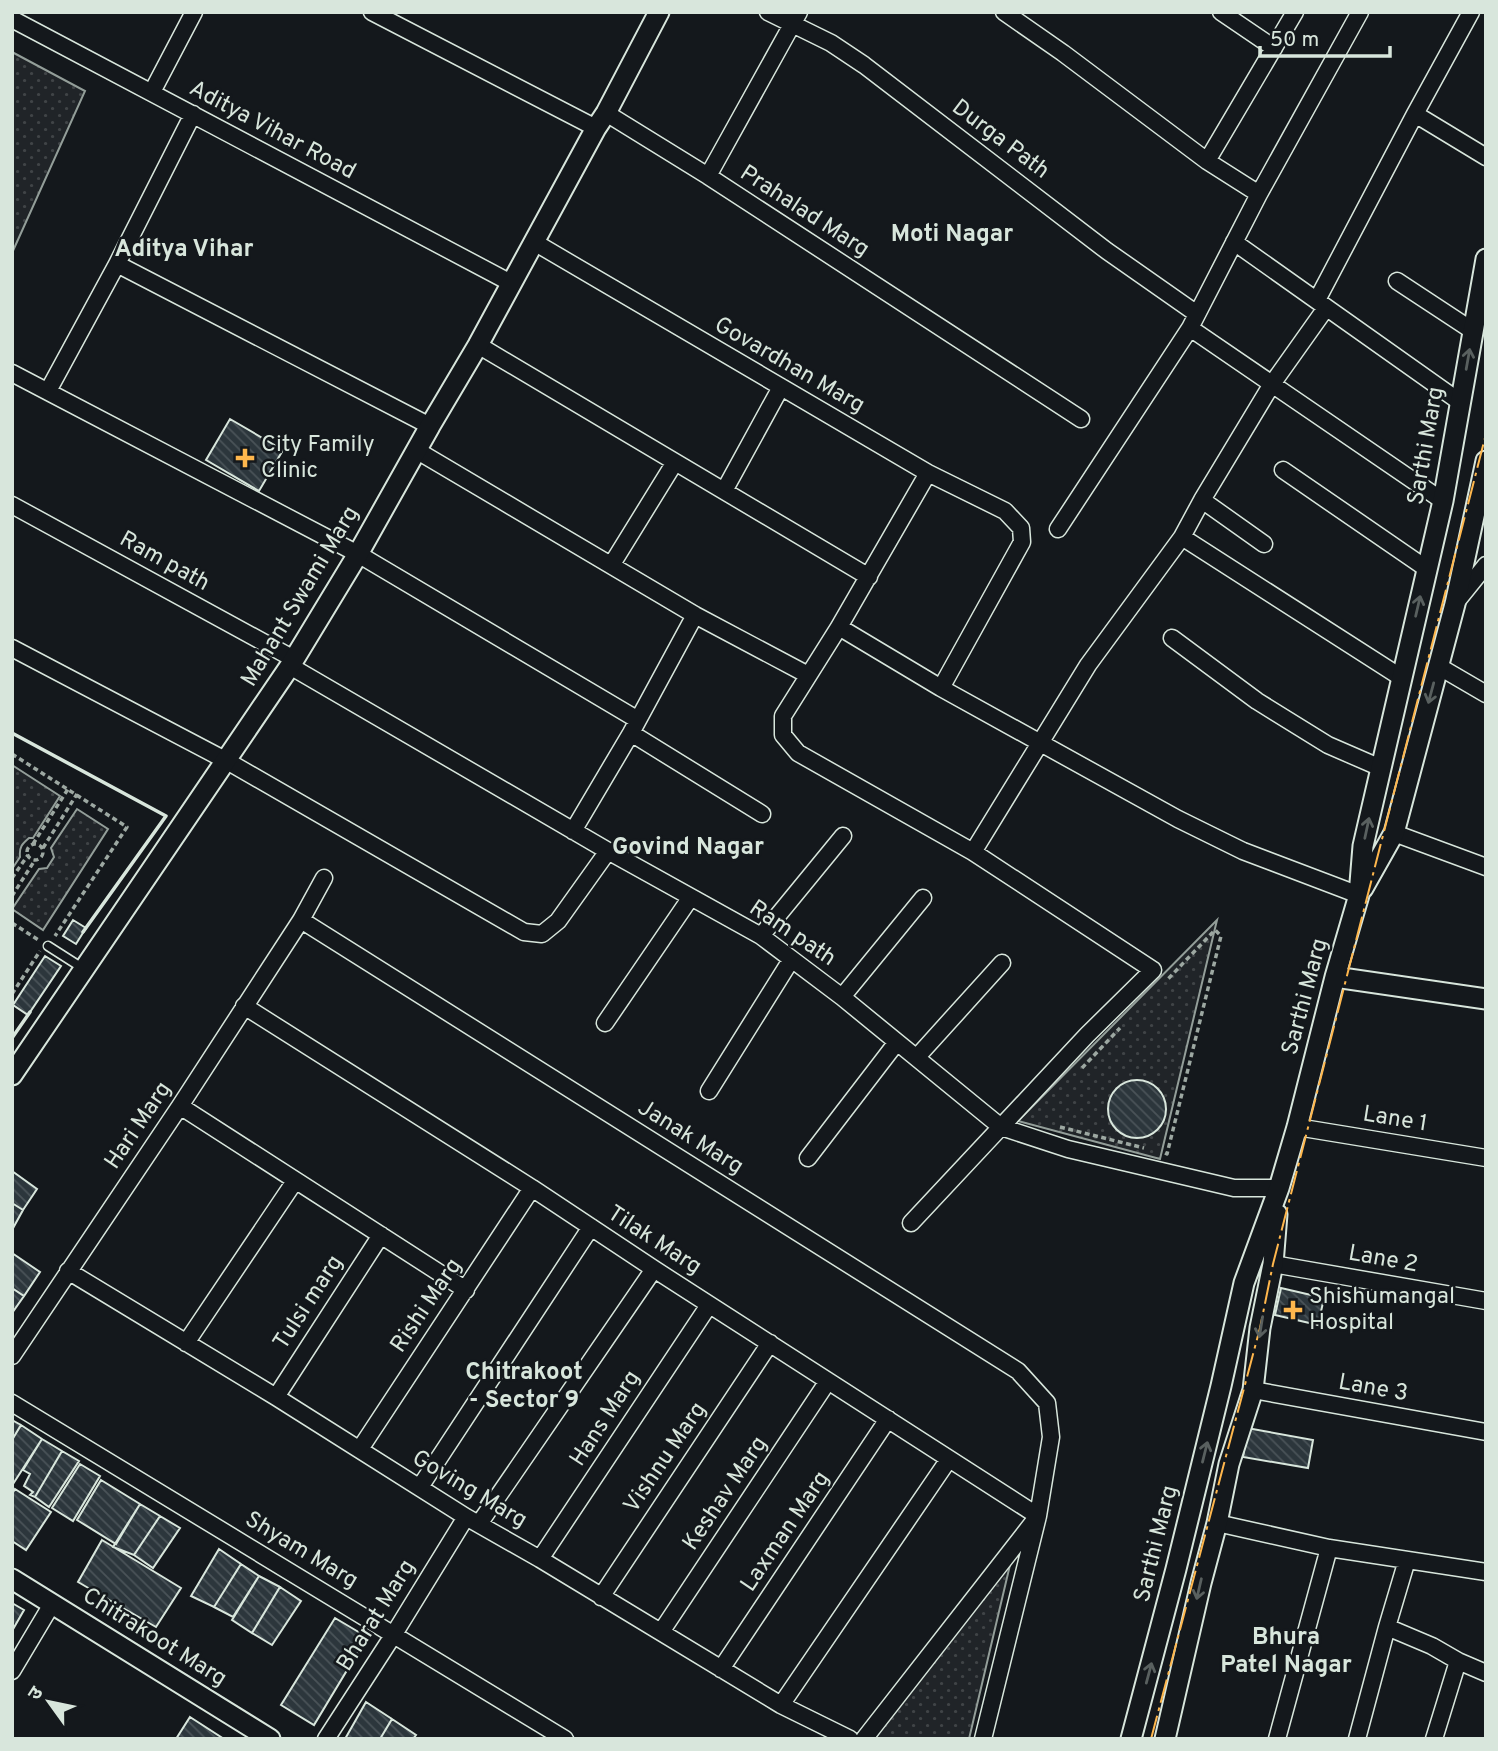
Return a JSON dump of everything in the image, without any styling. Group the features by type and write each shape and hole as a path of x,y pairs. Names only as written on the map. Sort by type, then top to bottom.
{"street":[{"path":"152,92 194,12"},
{"name":"Prahalad Marg","path":"372,12 601,121 708,176 1081,419"},
{"name":"Mahant Swami Marg","path":"12,1075 292,663 478,345 659,12"},
{"name":"Durga Path","path":"768,12 796,18 864,65 1107,251 1193,321 1204,338 1272,384"},
{"path":"1004,12 1207,161 1259,194"},
{"path":"1222,12 1274,48"},
{"path":"1207,161 1296,12"},
{"path":"1058,529 1193,321 1259,194 1360,12"},
{"path":"974,852 1088,665 1182,537 1322,304 1415,114 1471,12"},
{"path":"708,176 796,18"},
{"name":"Aditya Vihar Road","path":"12,19 511,284"},
{"path":"48,391 117,264 193,114"},
{"path":"1415,114 1486,156"},
{"name":"Govardhan Marg","path":"534,242 928,474 1005,512 1021,528 1022,542 941,688"},
{"path":"1234,242 1460,402"},
{"name":"Sarthi Marg","path":"1132,1739 1221,1386 1244,1283 1279,1188 1359,895 1363,846 1444,496 1486,259"},
{"path":"117,264 429,426"},
{"path":"1397,281 1473,331"},
{"path":"478,345 869,577"},
{"path":"12,373 358,554 635,726 762,814"},
{"path":"1272,384 1444,496 1476,506"},
{"path":"724,491 781,387"},
{"path":"416,450 695,615 808,675"},
{"path":"839,627 941,688 1178,819 1243,851 1359,895 1394,833 1455,604 1486,461"},
{"path":"612,564 675,462"},
{"path":"1283,470 1427,569"},
{"path":"911,1223 1087,1035 1153,970 974,852 799,753 783,735 783,716 869,577 928,474"},
{"path":"1202,500 1264,544"},
{"name":"Ram path","path":"12,505 292,663 573,831 761,936 842,997 1001,1127 1068,1149 1234,1188 1279,1188"},
{"path":"1182,537 1402,678"},
{"path":"1455,604 1486,565"},
{"path":"573,831 635,726 695,615"},
{"path":"1172,638 1257,701 1328,745 1381,768"},
{"path":"14,654 227,761 524,932 542,934 558,921 608,851"},
{"path":"1438,666 1486,694"},
{"path":"1394,833 1486,867"},
{"path":"761,936 842,836"},
{"name":"Hari Marg","path":"12,1356 301,920 324,878"},
{"path":"605,1023 691,897"},
{"path":"842,997 923,898"},
{"name":"Janak Marg","path":"301,920 1018,1371 1047,1403 1051,1437 1038,1516"},
{"path":"709,1091 791,960"},
{"path":"917,1058 1002,963"},
{"path":"1335,977 1486,999"},
{"name":"Tilak Marg","path":"244,1006 533,1188 709,1305 1038,1516"},
{"path":"808,1158 897,1042"},
{"path":"180,1105 466,1290"},
{"name":"Lane 1","path":"1297,1127 1486,1158"},
{"path":"186,1343 295,1181"},
{"name":"Rishi Marg","path":"360,1449 533,1188"},
{"path":"1165,1739 1229,1464 1252,1390 1260,1328 1273,1264 1279,1188"},
{"path":"420,1487 591,1227"},
{"name":"Tulsi marg","path":"276,1396 381,1235"},
{"name":"Lane 2","path":"1273,1264 1486,1301"},
{"name":"Bharat Marg","path":"326,1739 472,1521 654,1269"},
{"name":"Goving Marg","path":"68,1271 276,1396 472,1521 781,1704 850,1739"},
{"name":"Hans Marg","path":"540,1559 709,1305"},
{"name":"Vishnu Marg","path":"601,1597 770,1343"},
{"name":"Keshav Marg","path":"661,1632 828,1381"},
{"path":"1221,1386 1252,1390"},
{"name":"Lane 3","path":"1252,1390 1486,1432"},
{"name":"Shyam Marg","path":"12,1403 565,1739"},
{"name":"Laxman Marg","path":"721,1669 888,1419"},
{"path":"781,1704 949,1459"},
{"path":"864,1739 1038,1516"},
{"path":"983,1739 1038,1516"},
{"path":"1217,1523 1329,1548 1486,1572"},
{"path":"1277,1739 1329,1548"},
{"path":"1357,1739 1407,1560"},
{"name":"Chitrakoot Marg","path":"12,1579 270,1739"},
{"path":"12,1671 52,1604"},
{"path":"1387,1627 1486,1673"},
{"path":"1434,1739 1458,1661"}],"lane":[{"path":"48,946 84,969"}],"path":[{"path":"12,754 127,827 48,946"},
{"path":"12,878 68,789"},
{"path":"27,855 35,860 43,856 43,848 78,794"},
{"path":"33,844 43,848"},
{"path":"12,896 35,860"},
{"path":"12,923 45,944 12,993"},
{"path":"1055,1126 1167,1154 1221,936 1215,930 1167,980"},
{"path":"1079,1070 1128,1020"}],"shaded area":[{"path":"12,52 85,91 12,253"},
{"path":"12,765 60,796 33,838 29,838 22,846 20,857 12,869"},
{"path":"77,809 108,829 43,930 12,909 39,869 47,868 54,857 51,848"},
{"path":"1217,920 1160,1159 1018,1121"},
{"path":"1018,1531 969,1739 874,1738"}],"building":[{"path":"230,419 283,450 259,491 206,460"},
{"path":"73,920 86,928 76,944 63,936"},
{"path":"45,956 61,966 28,1015 13,1005"},
{"path":"1131,1080 1143,1080 1158,1088 1166,1103 1166,1115 1158,1130 1143,1138 1131,1138 1116,1130 1108,1115 1108,1103 1116,1088"},
{"path":"12,1171 37,1189 23,1210 12,1203"},
{"path":"12,1203 23,1210 12,1230"},
{"path":"12,1253 40,1272 24,1296 12,1288"},
{"path":"12,1288 24,1296 12,1313"},
{"path":"1281,1288 1324,1298 1318,1325 1275,1315"},
{"path":"12,1420 21,1425 12,1440"},
{"path":"21,1425 42,1439 13,1484 12,1440"},
{"path":"1247,1428 1313,1440 1308,1468 1243,1457"},
{"path":"42,1439 62,1451 35,1497 30,1495 33,1492 24,1486 30,1474 23,1470"},
{"path":"62,1451 79,1461 49,1507 35,1497"},
{"path":"80,1464 100,1476 73,1521 52,1508"},
{"path":"101,1480 140,1504 116,1544 77,1520"},
{"path":"15,1489 51,1512 26,1550 12,1541 12,1494"},
{"path":"140,1504 160,1516 134,1555 113,1547"},
{"path":"160,1516 180,1528 153,1568 134,1555"},
{"path":"102,1540 181,1588 156,1627 78,1582"},
{"path":"219,1549 241,1564 214,1607 191,1596"},
{"path":"241,1564 259,1576 233,1617 214,1607"},
{"path":"259,1576 280,1587 252,1633 232,1620"},
{"path":"280,1587 301,1601 272,1645 252,1633"},
{"path":"12,1603 24,1610 12,1631"},
{"path":"335,1618 367,1637 314,1725 281,1705"},
{"path":"366,1702 392,1719 380,1739 345,1739"},
{"path":"190,1717 224,1739 176,1739"},
{"path":"392,1719 416,1735 413,1739 380,1739"}],"wall":[{"path":"12,733 166,816 83,932"},
{"path":"12,1038 30,1012"}],"power":[{"path":"1151,1739 1260,1328 1273,1264 1486,434"}],"place":[{"name":"City Family Clinic","path":"245,458"},
{"name":"Shishumangal Hospital","path":"1293,1310"}],"district":[{"name":"Moti Nagar","path":"952,235"},
{"name":"Aditya Vihar","path":"184,250"},
{"name":"Govind Nagar","path":"688,848"},
{"name":"Chitrakoot - Sector 9","path":"524,1387"},
{"name":"Bhura Patel Nagar","path":"1286,1652"}]}
